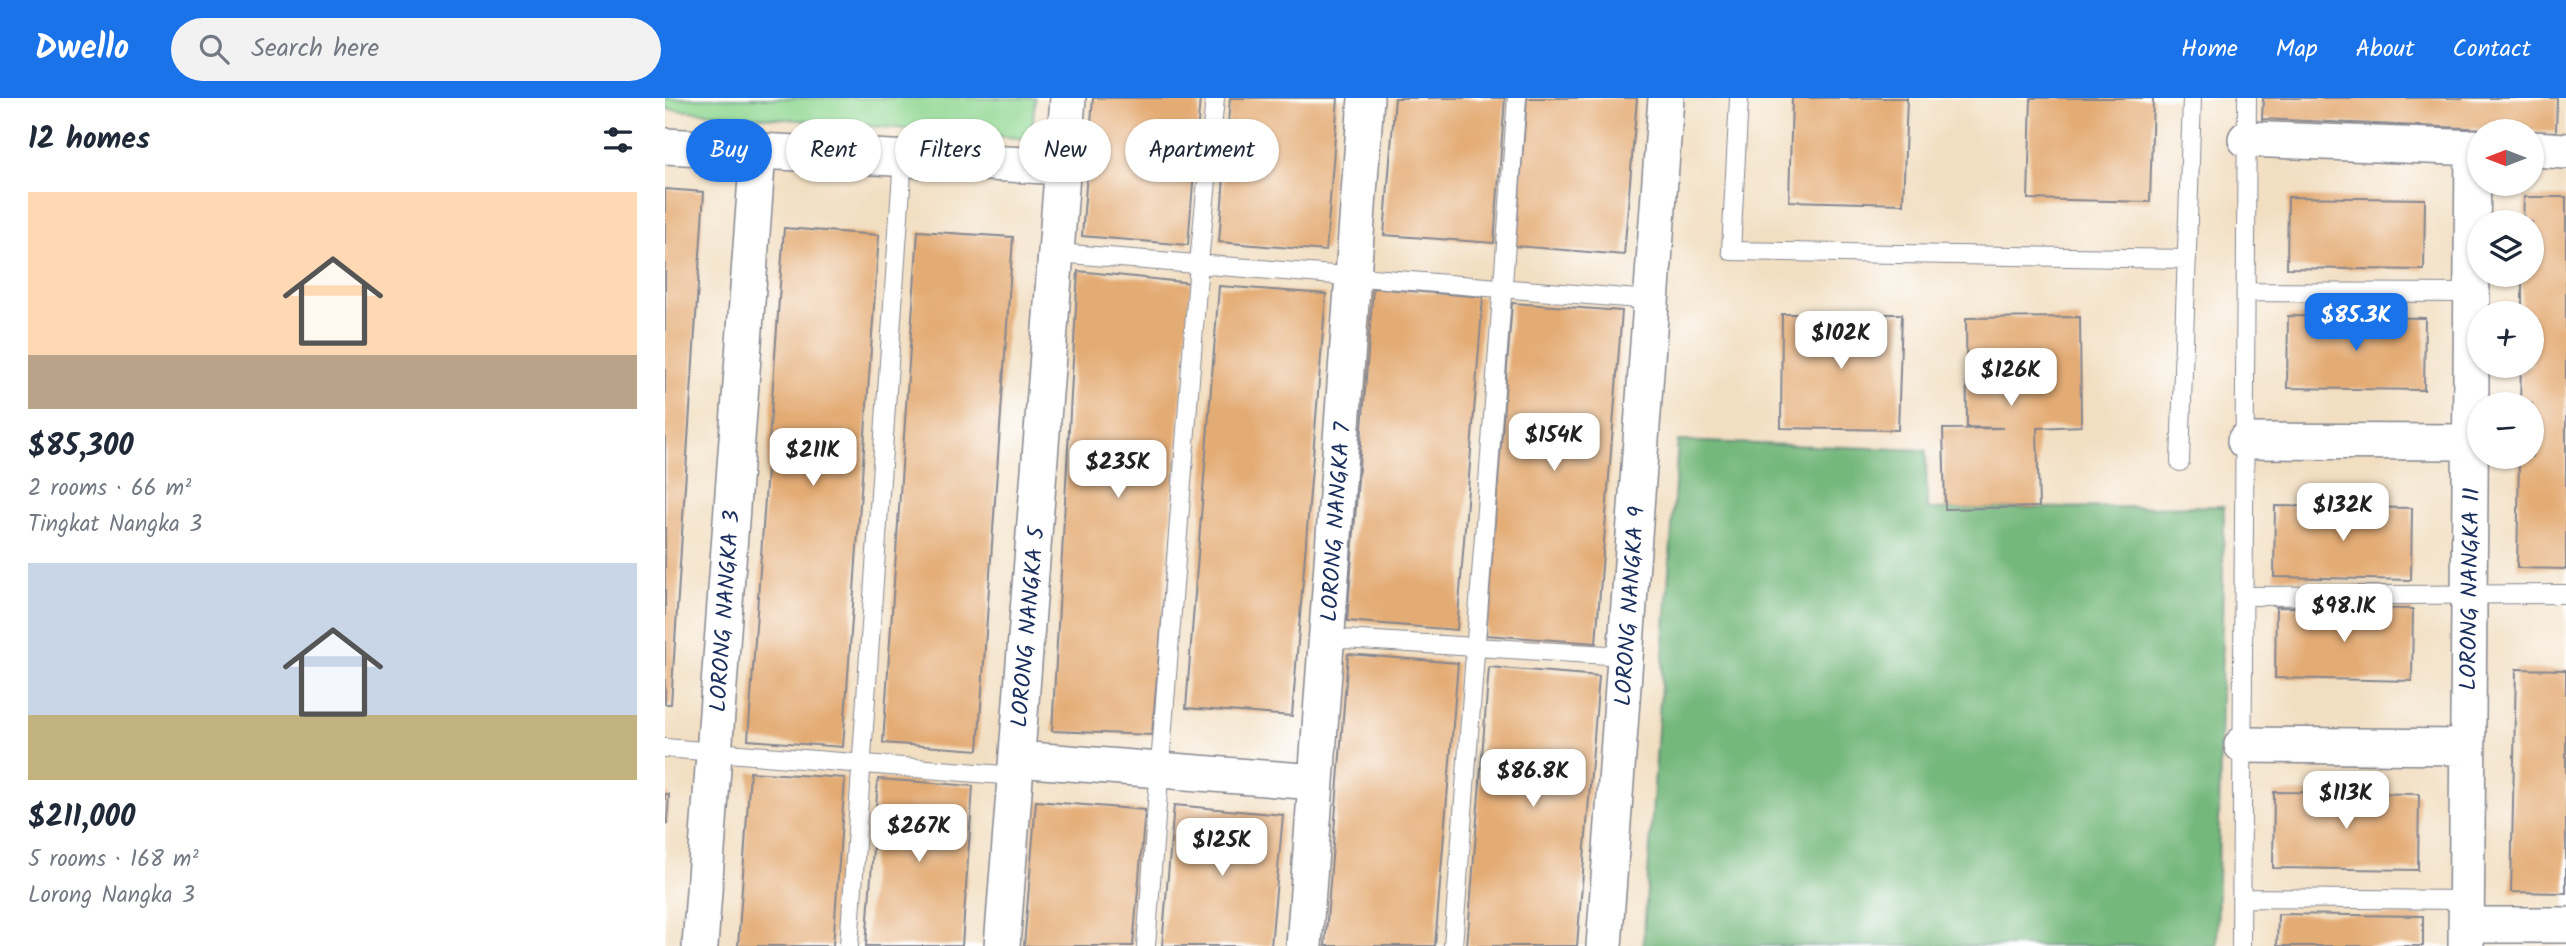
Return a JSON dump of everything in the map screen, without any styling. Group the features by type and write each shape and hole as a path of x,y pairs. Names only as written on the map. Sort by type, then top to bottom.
{"street":[{"name":"LORONG NANGKA 5","path":"1067,119 1068,98"},
{"name":"LORONG NANGKA 7","path":"1304,946 1366,98"},
{"name":"LORONG NANGKA 9","path":"1604,946 1666,98"},
{"path":"2246,139 2467,148"},
{"path":"665,146 686,147"},
{"path":"2545,149 2566,150"},
{"path":"772,152 895,158"},
{"name":"LORONG NANGKA 3","path":"700,946 756,182"},
{"name":"LORONG NANGKA 5","path":"1002,946 1063,182"},
{"name":"LORONG NANGKA 11","path":"2470,392 2474,196"},
{"path":"2245,441 2467,442"},
{"name":"LORONG NANGKA 11","path":"2466,924 2470,469"},
{"path":"2242,745 2467,747"},
{"path":"1016,768 1159,770 1316,782"},
{"path":"2466,924 2566,925"}],"lane":[{"path":"1146,946 1199,263 1215,98"},
{"path":"1453,946 1517,98"},
{"path":"1739,98 1731,251 2187,259"},
{"path":"2180,462 2192,98"},
{"path":"2241,946 2247,98"},
{"path":"849,946 901,182"},
{"path":"1057,253 1651,300"},
{"path":"2246,292 2471,293"},
{"path":"2244,596 2566,594"},
{"path":"1326,638 1625,656"},
{"path":"665,748 862,764 1016,768"},
{"path":"2241,898 2466,924"}],"green space":[{"path":"665,98 1035,98 1033,119 1019,119 1019,138 1005,137 1005,119 895,119 895,128 881,127 881,119 787,119 665,109"},
{"path":"1678,441 1926,450 1927,509 2224,506 2217,946 1643,946"}],"building":[{"path":"1093,98 1200,98 1198,119 1125,119 1125,182 1193,182 1188,245 1082,236 1086,182 1111,182 1111,119 1091,119"},
{"path":"1230,98 1338,98 1326,251 1219,242 1224,182 1279,182 1279,119 1228,119"},
{"path":"1395,98 1505,98 1494,243 1384,235"},
{"path":"1527,98 1637,98 1624,255 1515,246"},
{"path":"1792,98 1907,98 1903,204 1789,201"},
{"path":"2031,98 2153,98 2150,202 2028,199"},
{"path":"2263,98 2557,98 2556,132 2545,132 2545,119 2467,119 2467,128 2262,119"},
{"path":"665,189 704,192 671,704 665,704"},
{"path":"2288,197 2425,199 2424,270 2287,268"},
{"path":"2524,197 2566,197 2566,569 2517,568 2519,469 2544,469 2544,392 2520,392 2521,378 2544,378 2544,301 2522,301 2522,287 2544,287 2544,210 2523,210"},
{"path":"784,228 879,235 843,747 748,740"},
{"path":"918,231 1013,237 978,750 883,743"},
{"path":"1078,271 1191,283 1152,735 1052,731"},
{"path":"1219,286 1326,294 1292,716 1186,708"},
{"path":"1373,288 1483,297 1457,630 1347,621"},
{"path":"1512,303 1622,311 1596,643 1486,635"},
{"path":"1782,314 1902,314 1898,430 1781,428"},
{"path":"2288,316 2425,318 2424,390 2287,388"},
{"path":"2080,317 2081,426 2037,428 2039,507 1945,509 1943,429 2003,428 1967,427 1966,318"},
{"path":"2275,506 2412,508 2411,580 2274,577"},
{"path":"2276,607 2413,609 2412,681 2275,678"},
{"path":"1348,654 1458,663 1435,946 1325,946"},
{"path":"1489,667 1599,676 1577,946 1467,946"},
{"path":"2516,669 2566,670 2566,893 2511,892"},
{"path":"750,772 845,778 833,946 738,946"},
{"path":"878,779 973,786 962,946 866,946"},
{"path":"2274,792 2419,794 2418,870 2273,868"},
{"path":"665,794 669,794 667,824 665,824"},
{"path":"1036,801 1145,810 1133,946 1024,946"},
{"path":"1174,805 1283,815 1271,946 1162,946"},
{"path":"2278,914 2423,916 2423,946 2277,946"}]}
